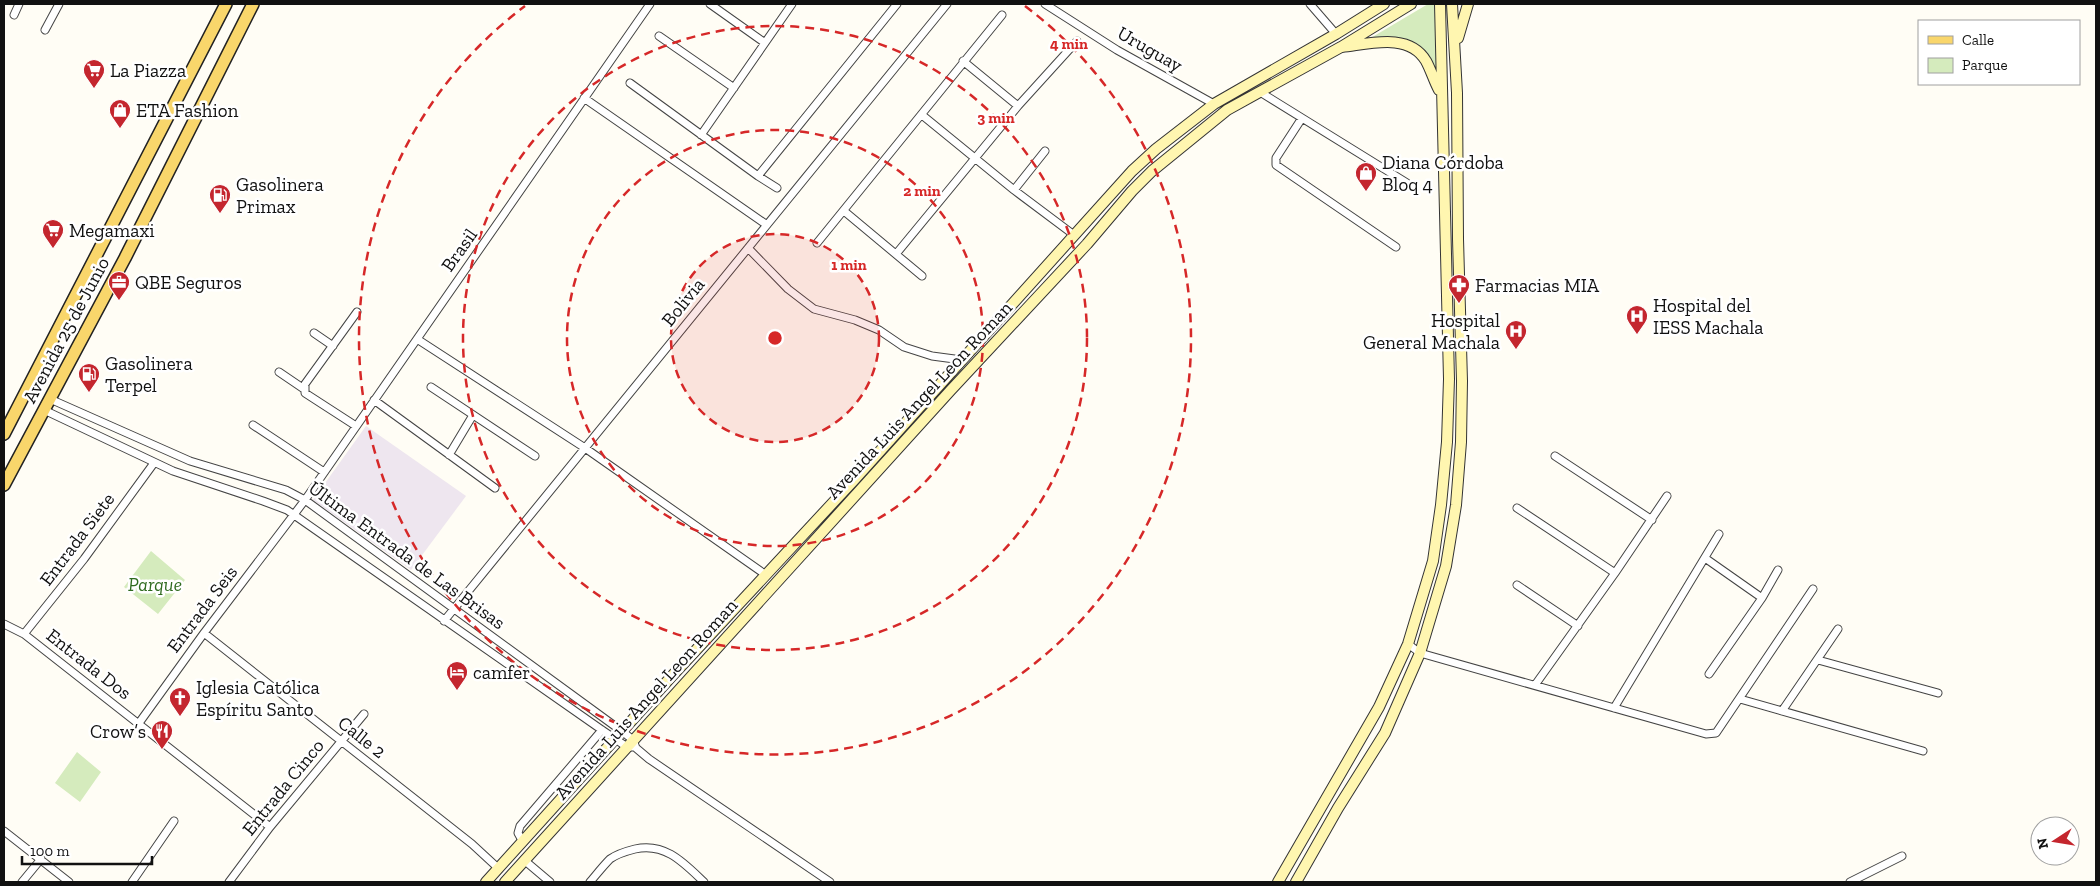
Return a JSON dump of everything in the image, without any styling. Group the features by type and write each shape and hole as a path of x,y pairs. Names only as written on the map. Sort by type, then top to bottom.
{"main road":[{"name":"Avenida 25 de Junio","path":"4,434 226,4"},
{"path":"235,40 248,4"},
{"name":"Avenida 25 de Junio","path":"4,485 254,4"},
{"name":"Avenida Luis Angel Leon Roman","path":"486,882 1138,166 1156,149 1214,104 1336,34 1384,4"},
{"name":"Avenida Luis Angel Leon Roman","path":"505,882 632,745 919,425 1152,171 1227,110 1341,47 1411,4"},
{"path":"1278,882 1379,707 1408,644 1433,561 1447,442 1448,336 1440,4"},
{"path":"1296,882 1338,808 1385,733 1420,653 1446,566 1456,505 1461,442 1462,381 1455,48 1452,4"},
{"path":"1455,48 1468,4"},
{"path":"1341,47 1379,42 1401,43 1416,50 1425,60 1441,96"},
{"path":"988,351 983,353 980,348 999,327 1004,313"},
{"path":"962,360 971,368"},
{"path":"919,425 929,408 954,380 955,375 948,375"}],"street":[{"path":"14,15 19,4"},
{"path":"45,30 59,4"},
{"name":"Brasil","path":"294,515 650,4"},
{"path":"710,4 765,43"},
{"path":"701,135 792,4"},
{"path":"758,176 897,4"},
{"name":"Bolivia","path":"444,622 947,4"},
{"name":"Uruguay","path":"1045,4 1118,50 1214,104"},
{"path":"1310,4 1336,34"},
{"path":"817,243 1002,15"},
{"path":"659,36 734,88"},
{"path":"896,254 1018,106 1077,41"},
{"path":"963,62 1018,106"},
{"path":"630,83 777,188"},
{"path":"1260,92 1407,183"},
{"path":"584,98 767,225"},
{"path":"922,115 1014,190 1074,235"},
{"path":"1302,118 1276,158 1276,165 1396,247"},
{"path":"1014,190 1045,151"},
{"path":"844,211 922,276"},
{"path":"748,248 788,289 814,308 879,330 904,347 932,356 962,360"},
{"path":"356,426 305,394 304,389 305,384 358,312"},
{"path":"314,333 333,346"},
{"path":"417,339 585,448 766,575"},
{"path":"279,372 304,389"},
{"path":"431,387 535,456"},
{"path":"374,400 495,488"},
{"name":"Última Entrada de Las Brisas","path":"47,404 154,463 278,506 294,515 444,622 602,730 620,736"},
{"name":"Última Entrada de Las Brisas","path":"47,404 190,461 286,490 305,500 454,608 649,759 830,882"},
{"path":"450,455 473,416"},
{"path":"253,425 324,472"},
{"path":"1555,456 1652,520"},
{"name":"Entrada Siete","path":"24,634 84,559 154,463"},
{"path":"1534,685 1615,574 1667,496"},
{"path":"1516,508 1615,574"},
{"name":"Entrada Seis","path":"139,723 204,633 294,515"},
{"path":"1614,708 1719,534"},
{"path":"1705,558 1762,598"},
{"path":"1709,674 1762,598 1778,570"},
{"path":"1517,585 1578,626"},
{"path":"1408,644 1420,653 1706,734 1716,733 1812,589"},
{"name":"Entrada Dos","path":"4,624 24,634 270,827"},
{"path":"1782,711 1838,629"},
{"name":"Calle 2","path":"204,633 472,844 498,868"},
{"path":"1818,660 1938,692"},
{"path":"1740,699 1923,751"},
{"name":"Entrada Cinco","path":"229,882 270,827 364,714"},
{"path":"523,842 518,833 520,826 602,730"},
{"path":"132,882 174,821"},
{"path":"4,831 69,882"},
{"path":"590,882 611,859 626,850 645,846 663,850 678,858 704,882"},
{"path":"1850,882 1902,856"},
{"path":"22,882 41,859"},
{"path":"524,860 550,882"}],"shaded area":[{"path":"366,426 466,496 411,570 313,500"}],"green space":[{"path":"1428,4 1435,4 1437,73 1415,46 1369,39"},
{"name":"Parque","path":"151,551 185,580 158,614 124,587"},
{"path":"77,752 101,772 80,802 55,783"}],"place":[{"name":"La Piazza","path":"94,89"},
{"name":"ETA Fashion","path":"120,129"},
{"name":"Diana Córdoba Bloq 4","path":"1366,192"},
{"name":"Gasolinera Primax","path":"220,214"},
{"name":"Megamaxi","path":"53,249"},
{"name":"QBE Seguros","path":"119,301"},
{"name":"Farmacias MIA","path":"1459,304"},
{"name":"Hospital del IESS Machala","path":"1637,335"},
{"name":"Hospital General Machala","path":"1516,350"},
{"name":"Gasolinera Terpel","path":"89,393"},
{"name":"camfer","path":"457,691"},
{"name":"Iglesia Católica Espíritu Santo","path":"180,717"},
{"name":"Crow’s","path":"162,750"}]}
